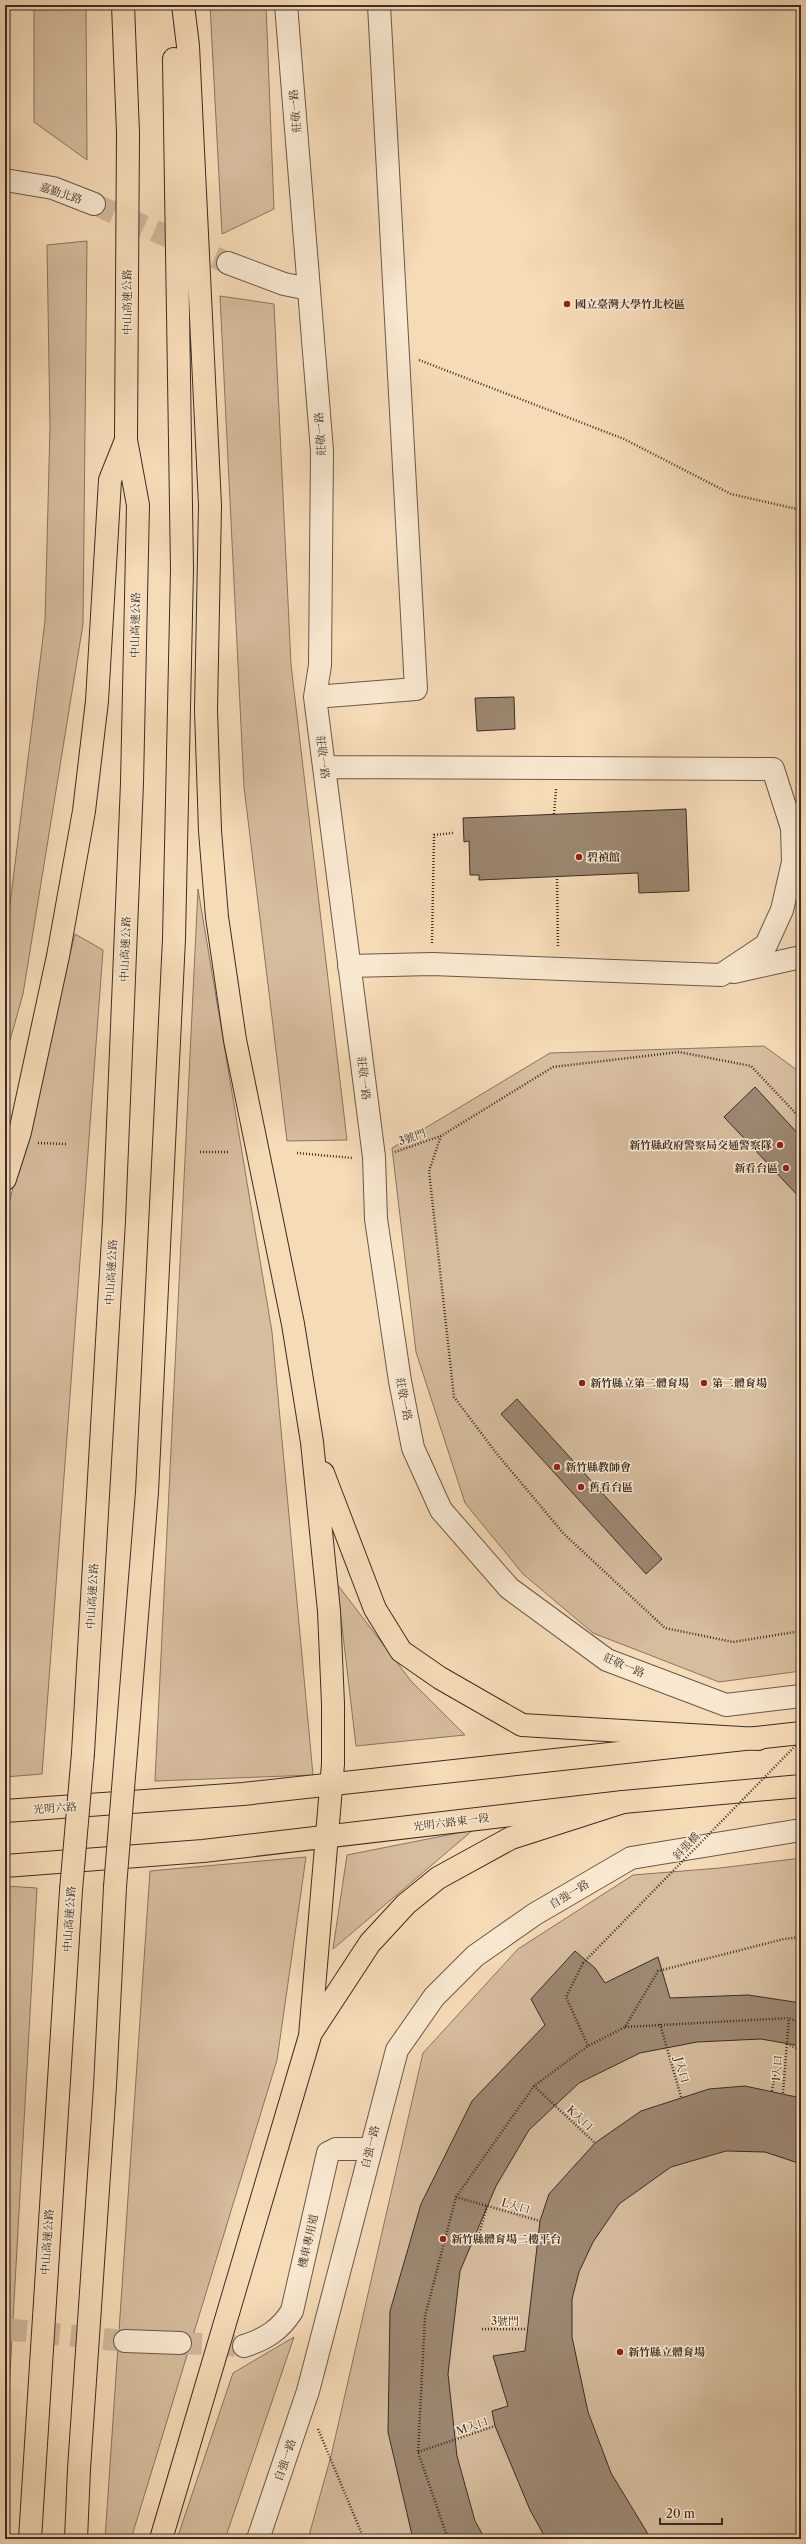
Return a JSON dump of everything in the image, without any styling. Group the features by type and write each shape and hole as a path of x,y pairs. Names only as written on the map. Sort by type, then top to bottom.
{"main road":[{"name":"中山高速公路","path":"30,2539 58,2072 83,1753 114,1221 132,782 138,505 126,440 128,133 123,5"},
{"path":"76,2539 79,2461 106,2086 115,1887 147,1492 174,939 182,569 173,5"},
{"path":"161,2539 310,2036 330,1783 333,1704 329,1611 312,1442 293,1324 235,1040 217,917 210,831 206,710 210,505 188,46 183,5"},
{"path":"5,1179 20,1132 58,956 84,810 97,701 110,480 126,440"},
{"path":"312,1442 375,1609 401,1651 440,1678 522,1725 758,1739"},
{"path":"330,1783 758,1739 801,1733"},
{"name":"光明六路","path":"5,1811 243,1794 330,1783"},
{"name":"光明六路東一段","path":"5,1866 102,1860 203,1851 623,1802 801,1786"},
{"path":"310,2036 370,1943 406,1904 438,1878 511,1838 623,1802"}],"street":[{"name":"莊敬一路","path":"286,5 322,451 320,665 315,697 374,1157 376,1219 400,1381 413,1448 442,1510 509,1588 606,1660 726,1705 801,1696"},
{"path":"315,697 416,689 396,352 379,5"},
{"name":"嘉勤北路","path":"5,180 53,188 94,204"},
{"path":"228,263 284,284 309,289"},
{"path":"324,767 773,769 792,828 793,862 782,910 766,945 721,975"},
{"path":"349,966 432,964 721,975 801,957"},
{"name":"自強一路","path":"258,2539 308,2391 397,2050 434,1997 475,1956 535,1914 631,1858 801,1830"},
{"name":"機車專用道","path":"244,2346 261,2341 283,2326 292,2311 328,2153 336,2149 370,2149"},
{"path":"125,2341 180,2343"}],"path":[{"path":"396,352 624,440 731,494 801,510"},
{"path":"432,964 434,835 453,833"},
{"path":"557,876 558,969"},
{"name":"3號門","path":"388,1154 441,1136 553,1068 679,1052 751,1066 801,1119"},
{"path":"441,1136 429,1171 454,1397 497,1454 564,1534 665,1628 732,1642 801,1632"},
{"path":"34,1143 66,1144"},
{"path":"200,1152 229,1152"},
{"path":"297,1153 354,1158"},
{"name":"斜張橋","path":"588,2046 566,1996 583,1963 801,1740"},
{"path":"625,2027 658,1971 784,1939 801,1937"},
{"path":"448,2539 418,2452 425,2316 456,2197 534,2086 588,2046 625,2027 789,2018 801,2023"},
{"name":"I入口","path":"783,2093 789,2018"},
{"name":"J入口","path":"660,2024 681,2097"},
{"path":"787,2044 801,2050"},
{"path":"772,2091 776,2069"},
{"name":"K入口","path":"534,2086 595,2143"},
{"name":"L入口","path":"456,2197 540,2221"},
{"path":"488,2206 479,2234 510,2240"},
{"name":"3號門","path":"482,2329 528,2329"},
{"path":"317,2426 364,2539"},
{"name":"M入口","path":"418,2452 495,2426"}],"shaded area":[{"path":"34,5 86,5 87,160 34,122"},
{"path":"210,5 266,5 274,209 222,234"},
{"path":"87,241 83,624 23,994 5,1058 5,945 45,621 50,427 47,245"},
{"path":"220,296 274,304 291,665 347,1140 287,1141 244,787"},
{"path":"198,889 272,1332 313,1775 155,1781"},
{"path":"75,934 103,950 42,1774 5,1777 5,1220"},
{"path":"764,1046 801,1073 801,1671 719,1682 593,1633 523,1574 465,1503 416,1352 392,1148 550,1053"},
{"path":"337,1584 411,1681 465,1735 356,1746"},
{"path":"473,1830 333,1949 347,1855"},
{"path":"306,1857 277,2060 131,2539 105,2539 150,1871"},
{"path":"801,1858 801,2539 308,2539 331,2456 423,2053 518,1949 633,1875 720,1868"},
{"path":"5,1886 37,1888 5,2464"},
{"path":"294,2337 225,2539 177,2539 233,2373"}],"building":[{"path":"514,697 515,729 477,731 475,698"},
{"name":"碧禎館","path":"686,809 689,891 639,893 638,873 479,880 479,875 470,875 469,841 464,842 463,818"},
{"name":"新看台區","path":"755,1087 801,1137 801,1199 724,1117"},
{"name":"舊看台區","path":"517,1399 662,1559 646,1574 501,1414"},
{"name":"新竹縣體育場二樓平台","path":"575,1951 595,1968 605,1983 658,1957 670,1998 748,1995 801,2003 801,2046 761,2039 697,2042 640,2053 579,2083 529,2130 496,2186 460,2271 448,2374 457,2456 475,2521 485,2539 413,2539 388,2432 390,2311 421,2204 472,2101 545,2025 531,1999"},
{"path":"745,2086 801,2098 801,2164 765,2152 726,2151 671,2167 619,2204 593,2242 579,2272 572,2299 572,2337 588,2412 611,2473 651,2539 546,2539 530,2510 495,2426 492,2411 508,2406 493,2356 525,2351 540,2221 549,2194 595,2143 641,2111 709,2089"}],"tunnel":[{"path":"94,204 228,263"},
{"path":"5,2329 125,2341"},
{"path":"180,2343 244,2346"}],"place":[{"name":"國立臺灣大學竹北校區","path":"567,304"},
{"name":"碧禎館","path":"579,857"},
{"name":"新竹縣政府警察局交通警察隊","path":"780,1145"},
{"name":"新看台區","path":"786,1168"},
{"name":"新竹縣立第二體育場","path":"582,1383"},
{"name":"第二體育場","path":"704,1383"},
{"name":"新竹縣教師會","path":"557,1467"},
{"name":"舊看台區","path":"581,1487"},
{"name":"新竹縣體育場二樓平台","path":"443,2239"},
{"name":"新竹縣立體育場","path":"620,2352"}]}
